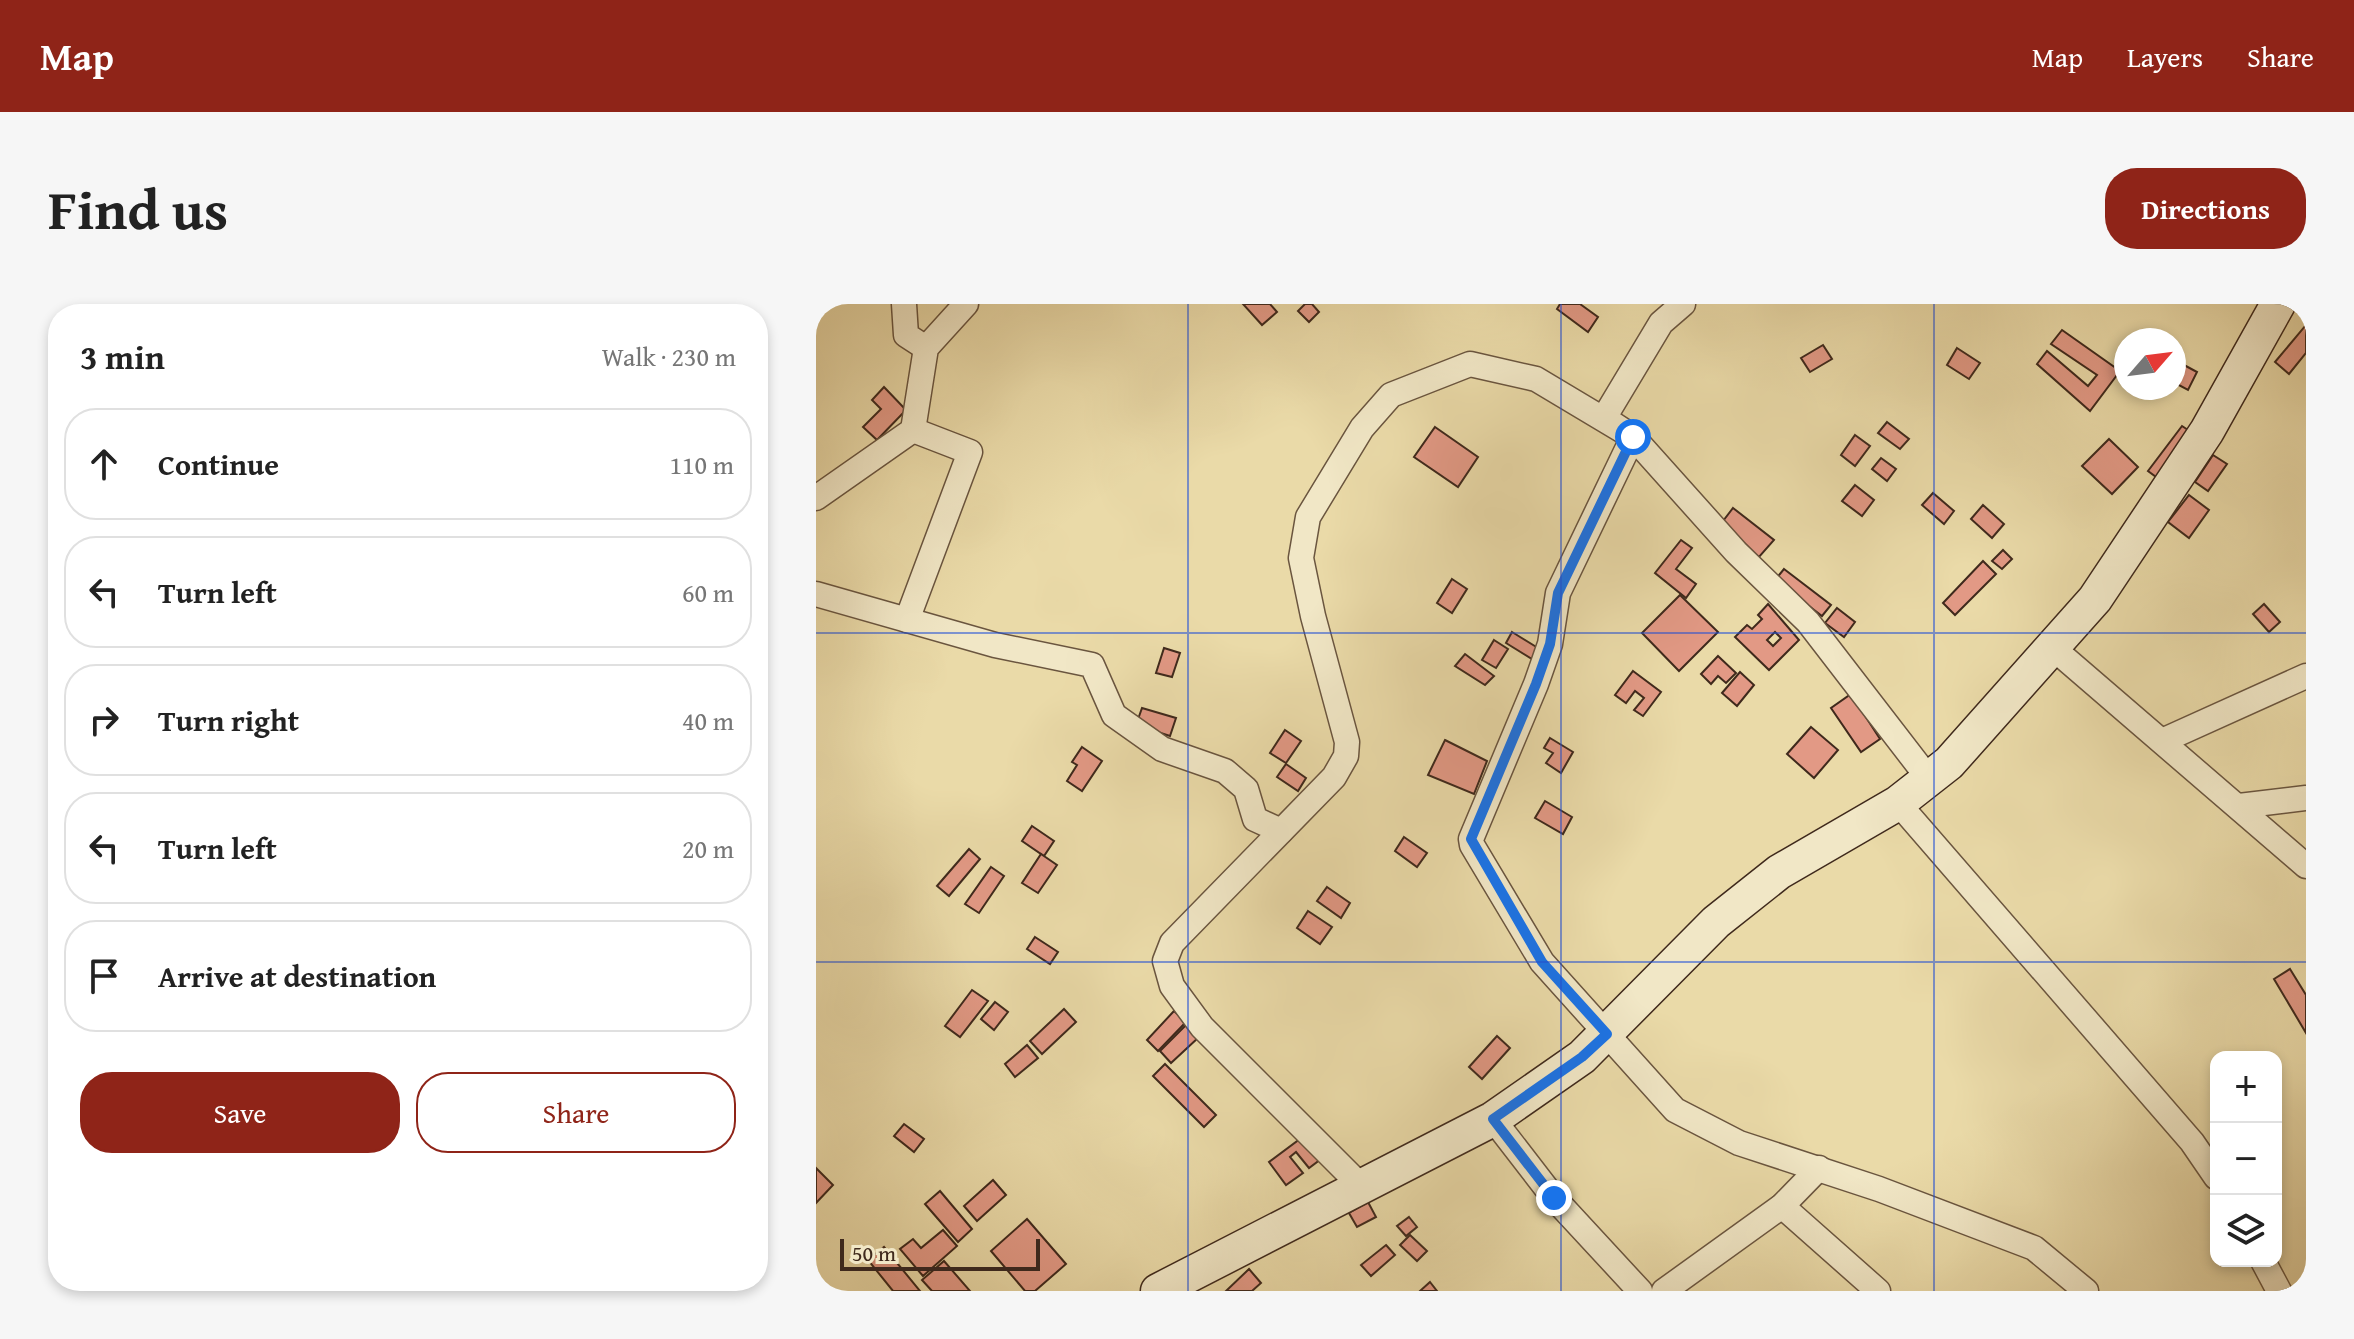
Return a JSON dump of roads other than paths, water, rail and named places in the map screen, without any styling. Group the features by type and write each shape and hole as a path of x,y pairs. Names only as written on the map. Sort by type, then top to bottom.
{"street":[{"path":"904,304 906,335 926,348"},
{"path":"816,498 913,430 926,348 966,304"},
{"path":"1683,304 1661,323 1604,418 1633,437 1736,552 1808,622 1929,779"},
{"path":"1175,1288 1493,1119 1572,1065 1607,1034 1716,922 1768,880 1898,803 1949,763 2095,599 2207,431 2278,304"},
{"path":"1363,1188 1202,1027 1172,986 1165,961 1172,943 1334,777 1346,756 1347,742 1301,558 1308,517 1362,428 1391,395 1470,364 1536,379 1633,437"},
{"path":"907,620 970,452 913,430"},
{"path":"1633,437 1558,593 1546,658 1471,839 1542,962 1675,1110 1739,1143 1819,1168 2034,1248 2086,1291"},
{"path":"816,594 995,645 1092,665 1114,715 1162,749 1225,771 1246,789 1255,819 1281,831"},
{"path":"2053,648 2306,866"},
{"path":"2162,741 2306,676"},
{"path":"2239,806 2306,798"},
{"path":"1898,803 2192,1142 2210,1168"},
{"path":"1493,1119 1554,1198 1640,1291"},
{"path":"1664,1291 1782,1206 1819,1168"},
{"path":"1782,1206 1878,1291"},
{"path":"2266,1267 2279,1291"}]}
